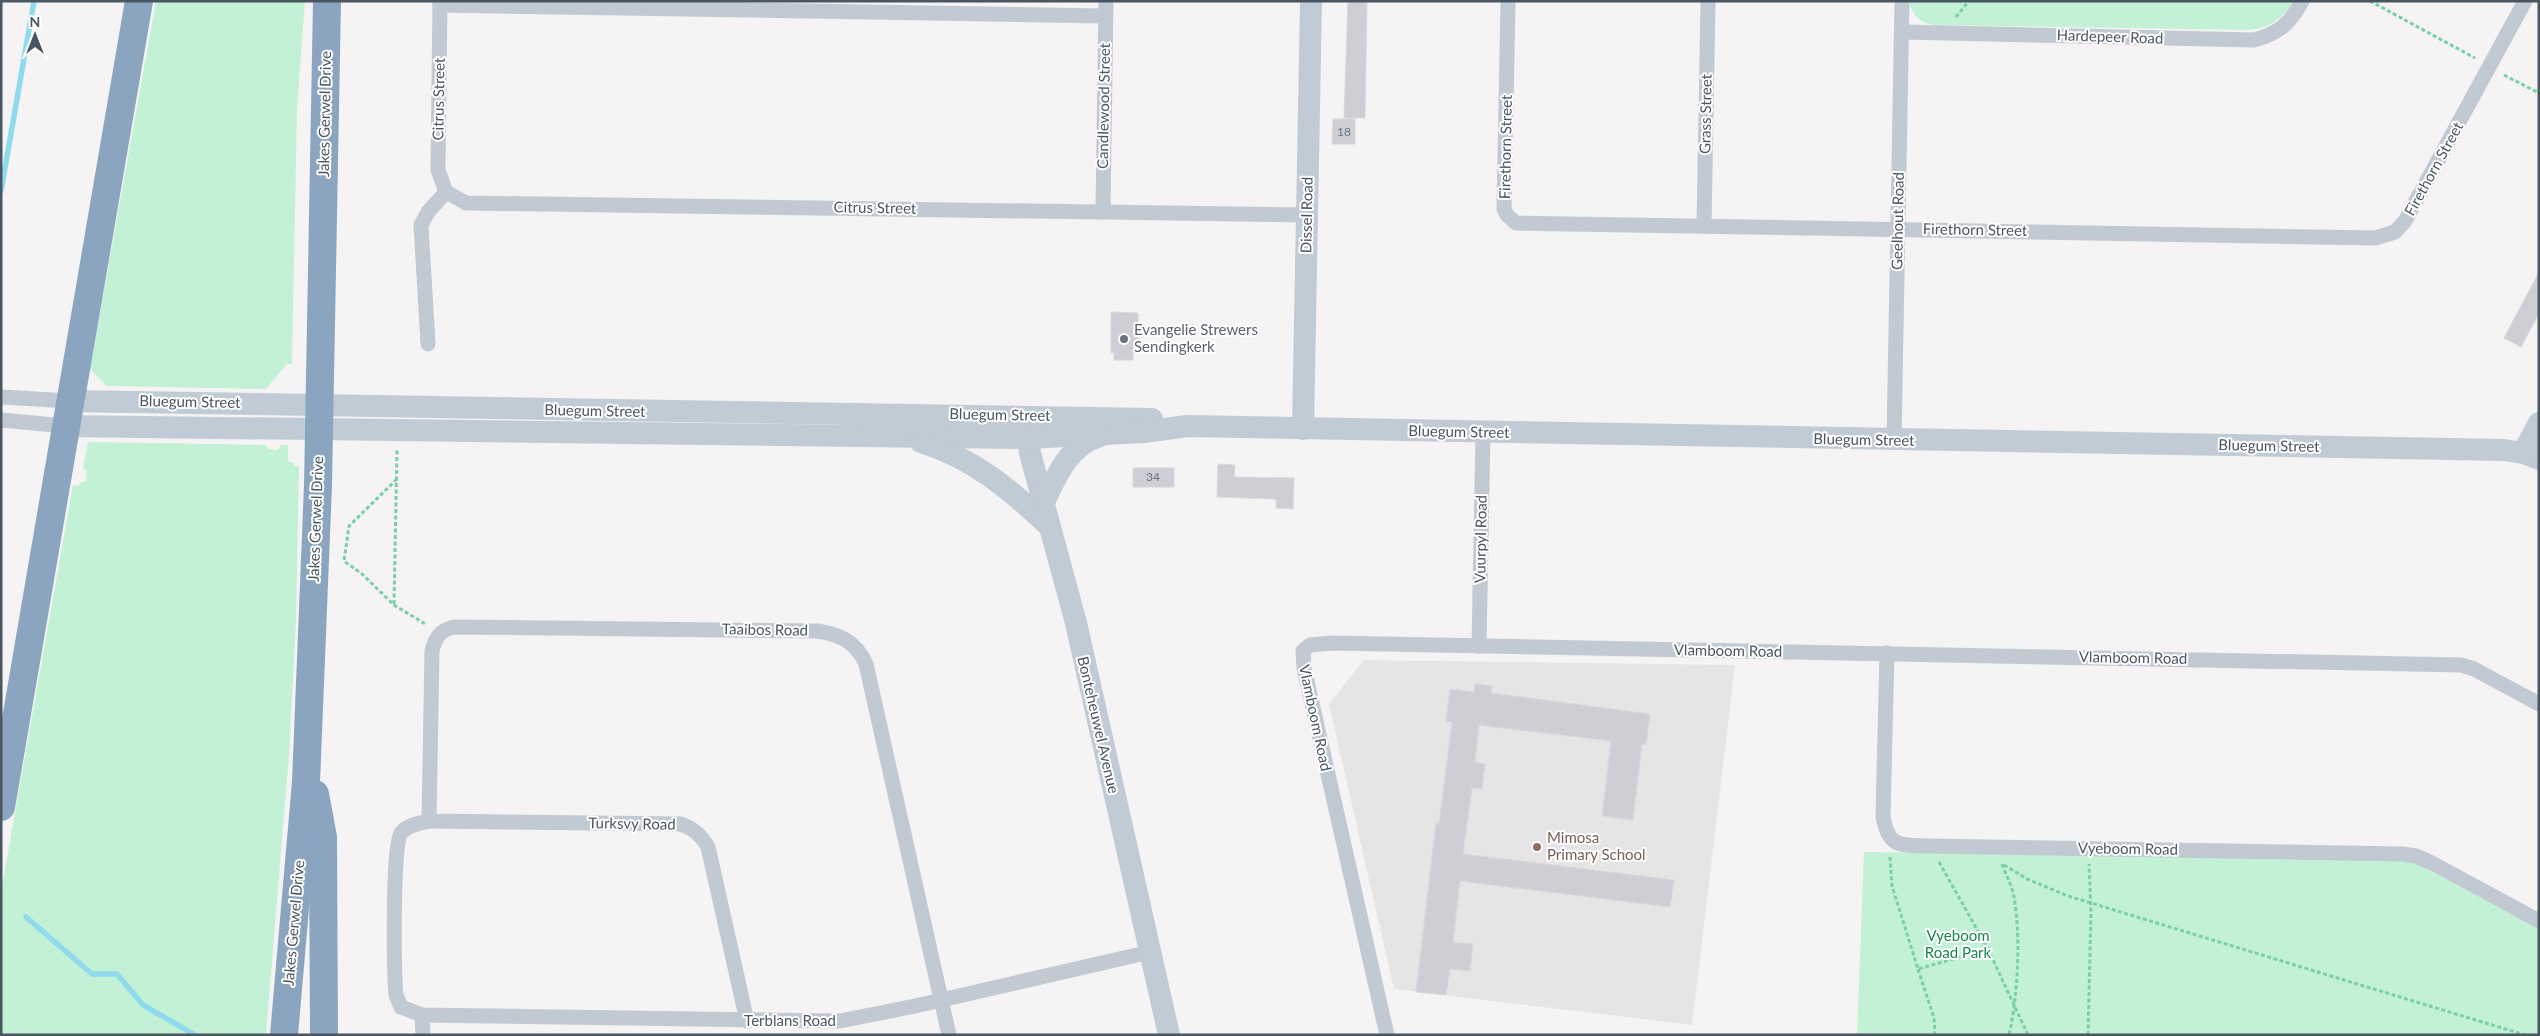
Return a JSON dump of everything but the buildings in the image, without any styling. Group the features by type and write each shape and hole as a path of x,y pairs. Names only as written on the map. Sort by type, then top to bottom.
{"highway":[{"path":"1,807 139,1"},
{"name":"Jakes Gerwel Drive","path":"284,1035 306,782 318,485 327,1"},
{"path":"306,748 323,837 324,1035"}],"street":[{"name":"Dissel Road","path":"1303,429 1311,1"},
{"name":"Firethorn Street","path":"1508,1 1504,208 1511,220 1522,224 2365,238 2385,236 2394,232 2405,221 2524,1"},
{"name":"Grass Street","path":"1704,226 1708,1"},
{"name":"Geelhout Road","path":"1894,440 1902,1"},
{"name":"Hardepeer Road","path":"1902,32 2254,40 2276,33 2285,26 2302,1"},
{"name":"Citrus Street","path":"1106,8 440,3 438,170 446,192 466,203 1307,215"},
{"name":"Candlewood Street","path":"1103,211 1106,8"},
{"path":"428,344 421,224 428,212 446,192"},
{"name":"Bluegum Street","path":"1,398 67,413"},
{"name":"Bluegum Street","path":"319,416 501,410 1027,426 1108,434 1187,426 2504,450 2531,456"},
{"name":"Bluegum Street","path":"1,420 67,413 319,416 902,437 1146,418 1187,426"},
{"path":"2531,456 2539,423"},
{"name":"Bonteheuwel Avenue","path":"1027,426 1030,453 1076,623 1169,1035"},
{"name":"Vuurpyl Road","path":"1479,646 1483,432"},
{"path":"1044,502 1060,469 1073,452 1088,441 1108,434"},
{"path":"902,437 935,447 978,467 1024,502 1050,527"},
{"name":"Taaibos Road","path":"440,634 454,627 818,631 835,634 850,641 861,653 866,664 943,1000 949,1035"},
{"path":"429,822 432,651 434,641 440,634"},
{"name":"Vlamboom Road","path":"1387,1035 1304,668 1304,651 1310,646 1332,643 2461,665 2474,669 2539,704"},
{"path":"1887,654 1883,816 1888,836"},
{"name":"Turksvy Road","path":"422,1015 401,1007 396,995 397,842 405,830 429,822 681,824 703,838 708,847 747,1021"},
{"name":"Vyeboom Road","path":"1888,836 1894,842 1903,845 1930,846 2402,854 2416,856 2430,862 2539,921"},
{"name":"Terblans Road","path":"422,1015 840,1021 943,1000 1150,952"},
{"path":"422,1015 423,1035"}],"path":[{"path":"2370,1 2539,93"},
{"path":"394,605 397,447"},
{"path":"397,479 349,526 344,561 362,574 394,605 440,634"},
{"path":"1888,836 1892,886 1934,1018 1935,1035"},
{"path":"1930,846 1988,949 2028,1035"},
{"path":"1985,847 1989,857 2028,879 2091,904 2525,1035"},
{"path":"2088,1035 2091,904 2090,848"},
{"path":"2002,864 2014,896 2016,932 2015,1009 2009,1035"},
{"path":"1918,969 1988,949"}],"shaded area":[{"name":"Mimosa Primary School","path":"1364,660 1735,665 1692,1025 1394,989 1329,704"}],"green space":[{"path":"156,1 305,1 297,108 292,364 287,364 266,389 107,386 90,369"},
{"path":"1909,1 2295,1 2274,22 2262,28 2247,30 1934,25 1917,17"},
{"path":"88,442 266,445 268,449 278,450 281,445 288,445 288,461 294,463 294,466 299,466 296,622 289,755 266,1035 1,1035 1,892 73,485 79,486 80,483 86,481 87,471 83,468"},
{"name":"Vyeboom Road Park","path":"1864,852 2406,860 2539,929 2539,1035 1857,1035"}],"waterway":[{"path":"1,191 34,1"},
{"path":"26,917 92,974 117,974 143,1005 195,1035"}],"place":[{"name":"Evangelie Strewers Sendingkerk","path":"1124,339"},
{"name":"Mimosa Primary School","path":"1537,847"}]}
